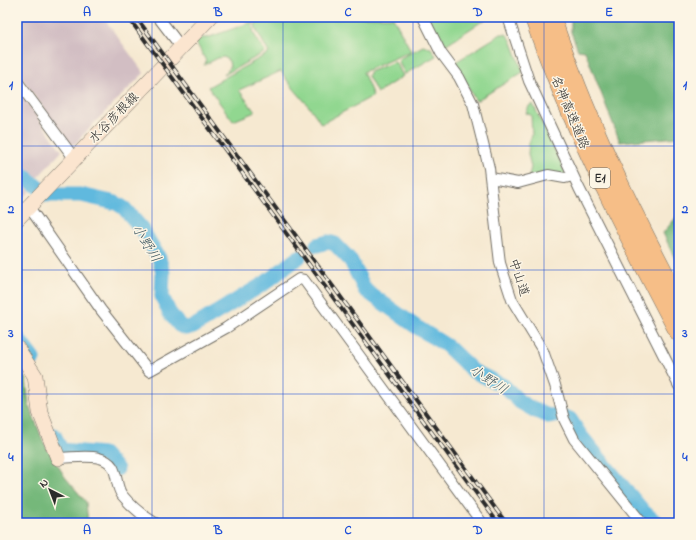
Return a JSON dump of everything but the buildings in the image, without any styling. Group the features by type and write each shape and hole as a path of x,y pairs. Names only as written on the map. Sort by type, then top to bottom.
{"highway":[{"name":"名神高速道路","path":"534,17 568,109 601,179 679,332"},
{"name":"名神高速道路","path":"551,17 583,103 617,180 679,302"}],"main road":[{"name":"水谷彦根線","path":"17,219 210,17"},
{"path":"17,348 35,376 40,412 58,458"}],"street":[{"path":"158,17 181,47"},
{"name":"中山道","path":"423,17 441,53 458,77 473,104 491,178 500,263 512,300 543,351 552,376 563,416 574,439 642,523"},
{"path":"508,17 529,81 573,176 679,386"},
{"path":"17,81 74,158"},
{"path":"491,178 518,183 548,175 565,178 573,176"},
{"path":"29,207 101,310 149,371 226,328 298,279 304,280 482,523"},
{"path":"58,458 100,458 109,463 116,471 121,494 143,516 155,523"}],"shaded area":[{"path":"17,17 103,17 144,73 75,144 69,144 17,71"},
{"path":"17,89 62,151 37,178 17,160"},
{"path":"17,179 30,191 17,205"}],"green space":[{"path":"266,17 393,17 411,51 363,72 373,96 321,124 312,110 281,71 239,90 255,112 233,121 208,87 269,53 256,29 255,24"},
{"path":"427,17 489,17 442,47"},
{"path":"571,17 679,17 679,137 620,142 585,51 578,50 571,32"},
{"path":"252,22 254,34 265,52 224,75 230,67 229,61 224,57 218,58 204,65 206,61 196,42 201,38 207,38"},
{"path":"501,34 506,34 511,40 523,72 476,101 454,63"},
{"path":"423,46 431,48 436,56 405,74 399,63 399,59"},
{"path":"394,62 397,64 403,76 377,93 368,76 369,72"},
{"path":"533,104 566,174 529,176 531,167 528,154 529,143 532,135 531,115 526,113 529,106"},
{"path":"679,214 679,267 663,233"},
{"path":"17,365 26,380 29,405 43,441 65,477 86,502 88,523 17,523"}],"waterway":[{"name":"小野川","path":"17,170 48,195 81,195 116,203 124,208 142,229 159,258 163,273 162,296 169,312 179,325 185,328 193,327 265,283 299,257"},
{"name":"小野川","path":"317,245 328,242 335,244 351,261 365,290 415,326 447,346 473,371 504,386 520,402 534,410 548,416 559,415 570,419 581,436 644,512 657,523"},
{"path":"17,337 33,359"},
{"path":"54,435 61,450 103,454 117,469"},
{"name":"小野川","path":"644,512 652,523"}],"railway":[{"path":"128,17 498,523"},
{"path":"136,17 506,523"}]}
